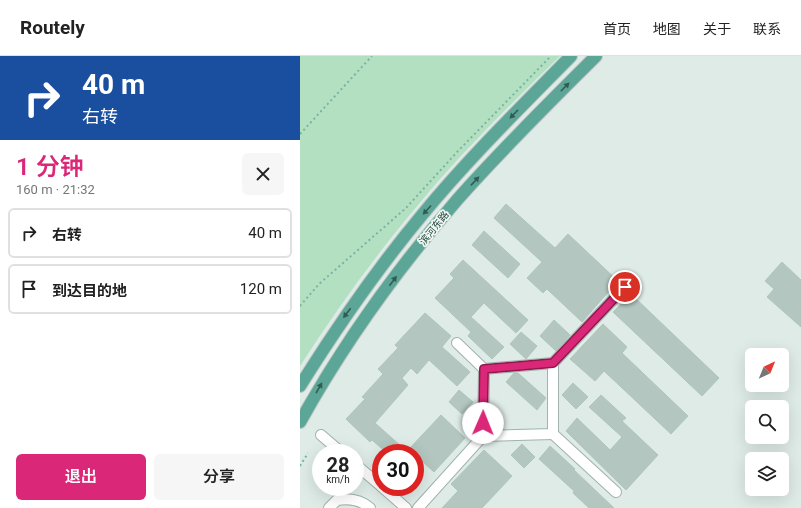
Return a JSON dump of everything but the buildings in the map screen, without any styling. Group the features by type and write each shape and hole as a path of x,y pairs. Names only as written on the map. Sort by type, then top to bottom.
{"main road":[{"name":"滨河东路","path":"300,386 338,326 421,216 513,115 571,56"},
{"name":"滨河东路","path":"300,422 354,332 434,228 528,125 596,56"}],"street":[{"path":"484,369 553,363 625,287"},
{"path":"418,508 483,436 484,369 458,344"},
{"path":"553,363 553,434"},
{"path":"483,436 553,434 616,492"},
{"path":"321,435 332,444"},
{"path":"364,472 372,479"},
{"path":"392,496 406,508"},
{"path":"329,508 336,500 352,498 366,504 370,508"}],"path":[{"path":"300,134 372,56"},
{"path":"300,306 320,284 406,208 458,151 551,56"},
{"path":"300,466 308,453"}],"green space":[{"path":"300,56 560,56 469,147 418,205 356,284 300,366"}],"route":[{"path":"483,423 484,369 553,363 625,287"}]}
